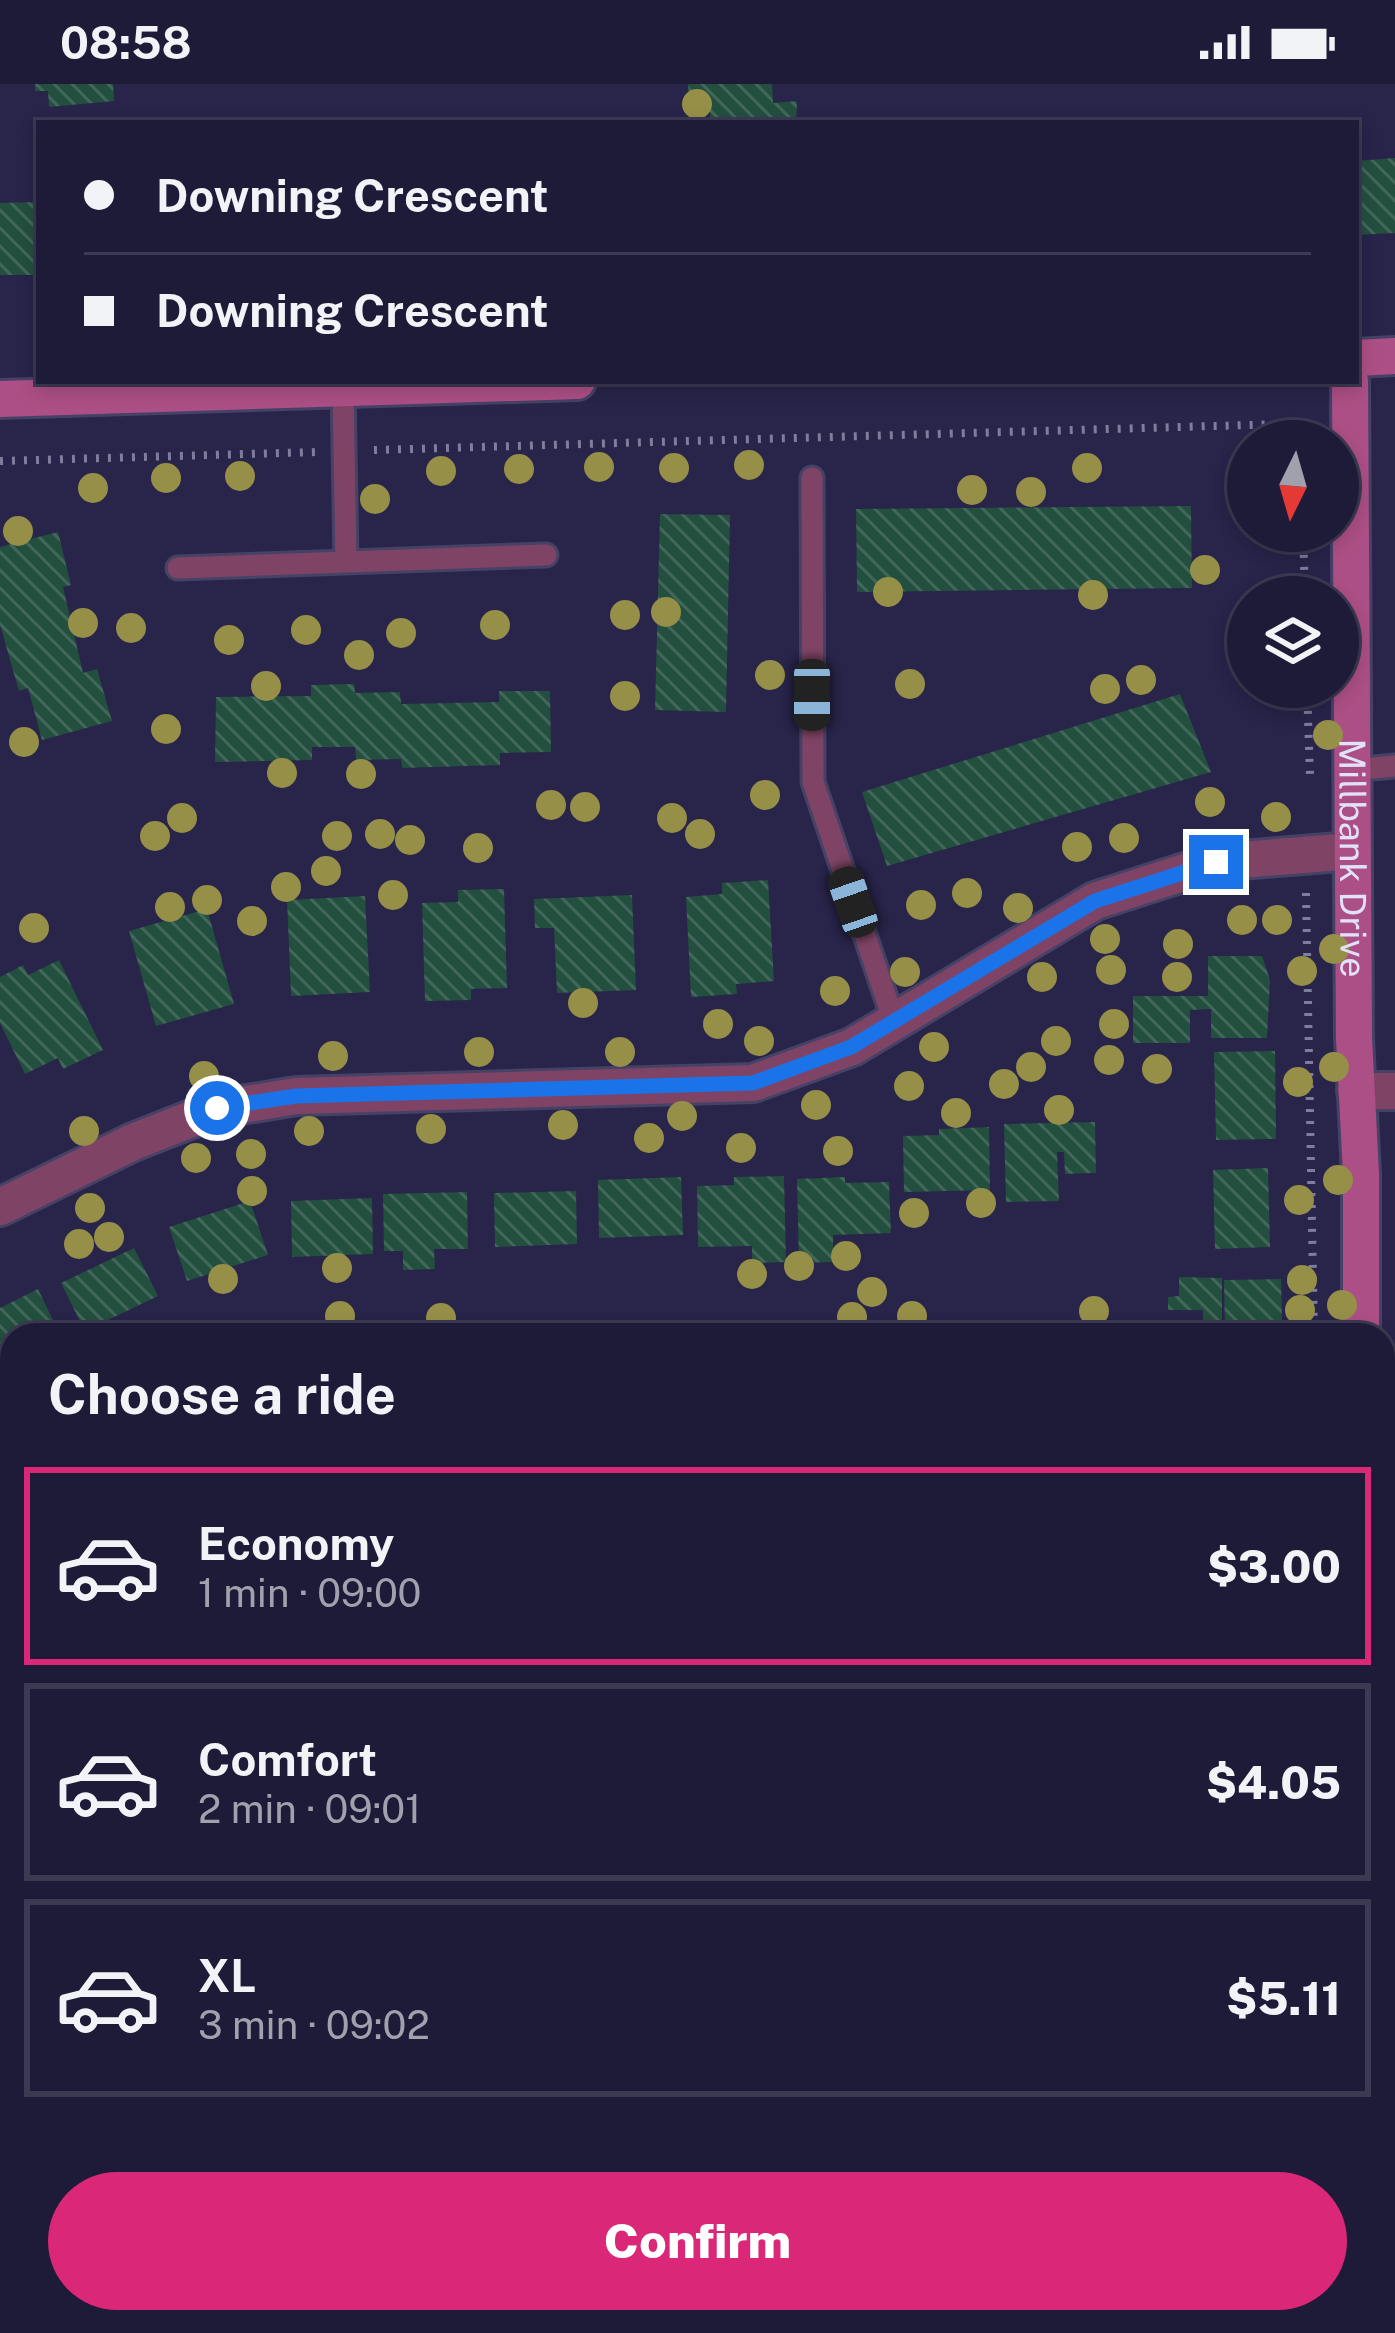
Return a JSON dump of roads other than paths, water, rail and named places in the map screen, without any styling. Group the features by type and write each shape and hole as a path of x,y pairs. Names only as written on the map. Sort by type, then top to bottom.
{"street":[{"path":"1359,358 1395,356"},
{"path":"0,399 477,384"},
{"name":"Millbank Drive","path":"1350,384 1360,1323"},
{"path":"0,1207 133,1142 217,1108 296,1096 753,1083 851,1047 1095,901 1216,862 1352,851"},
{"path":"1356,1091 1395,1091"}],"lane":[{"path":"343,388 346,561"},
{"path":"812,478 813,782 894,1022"},
{"path":"178,568 546,555"},
{"path":"1352,770 1395,766"}]}
